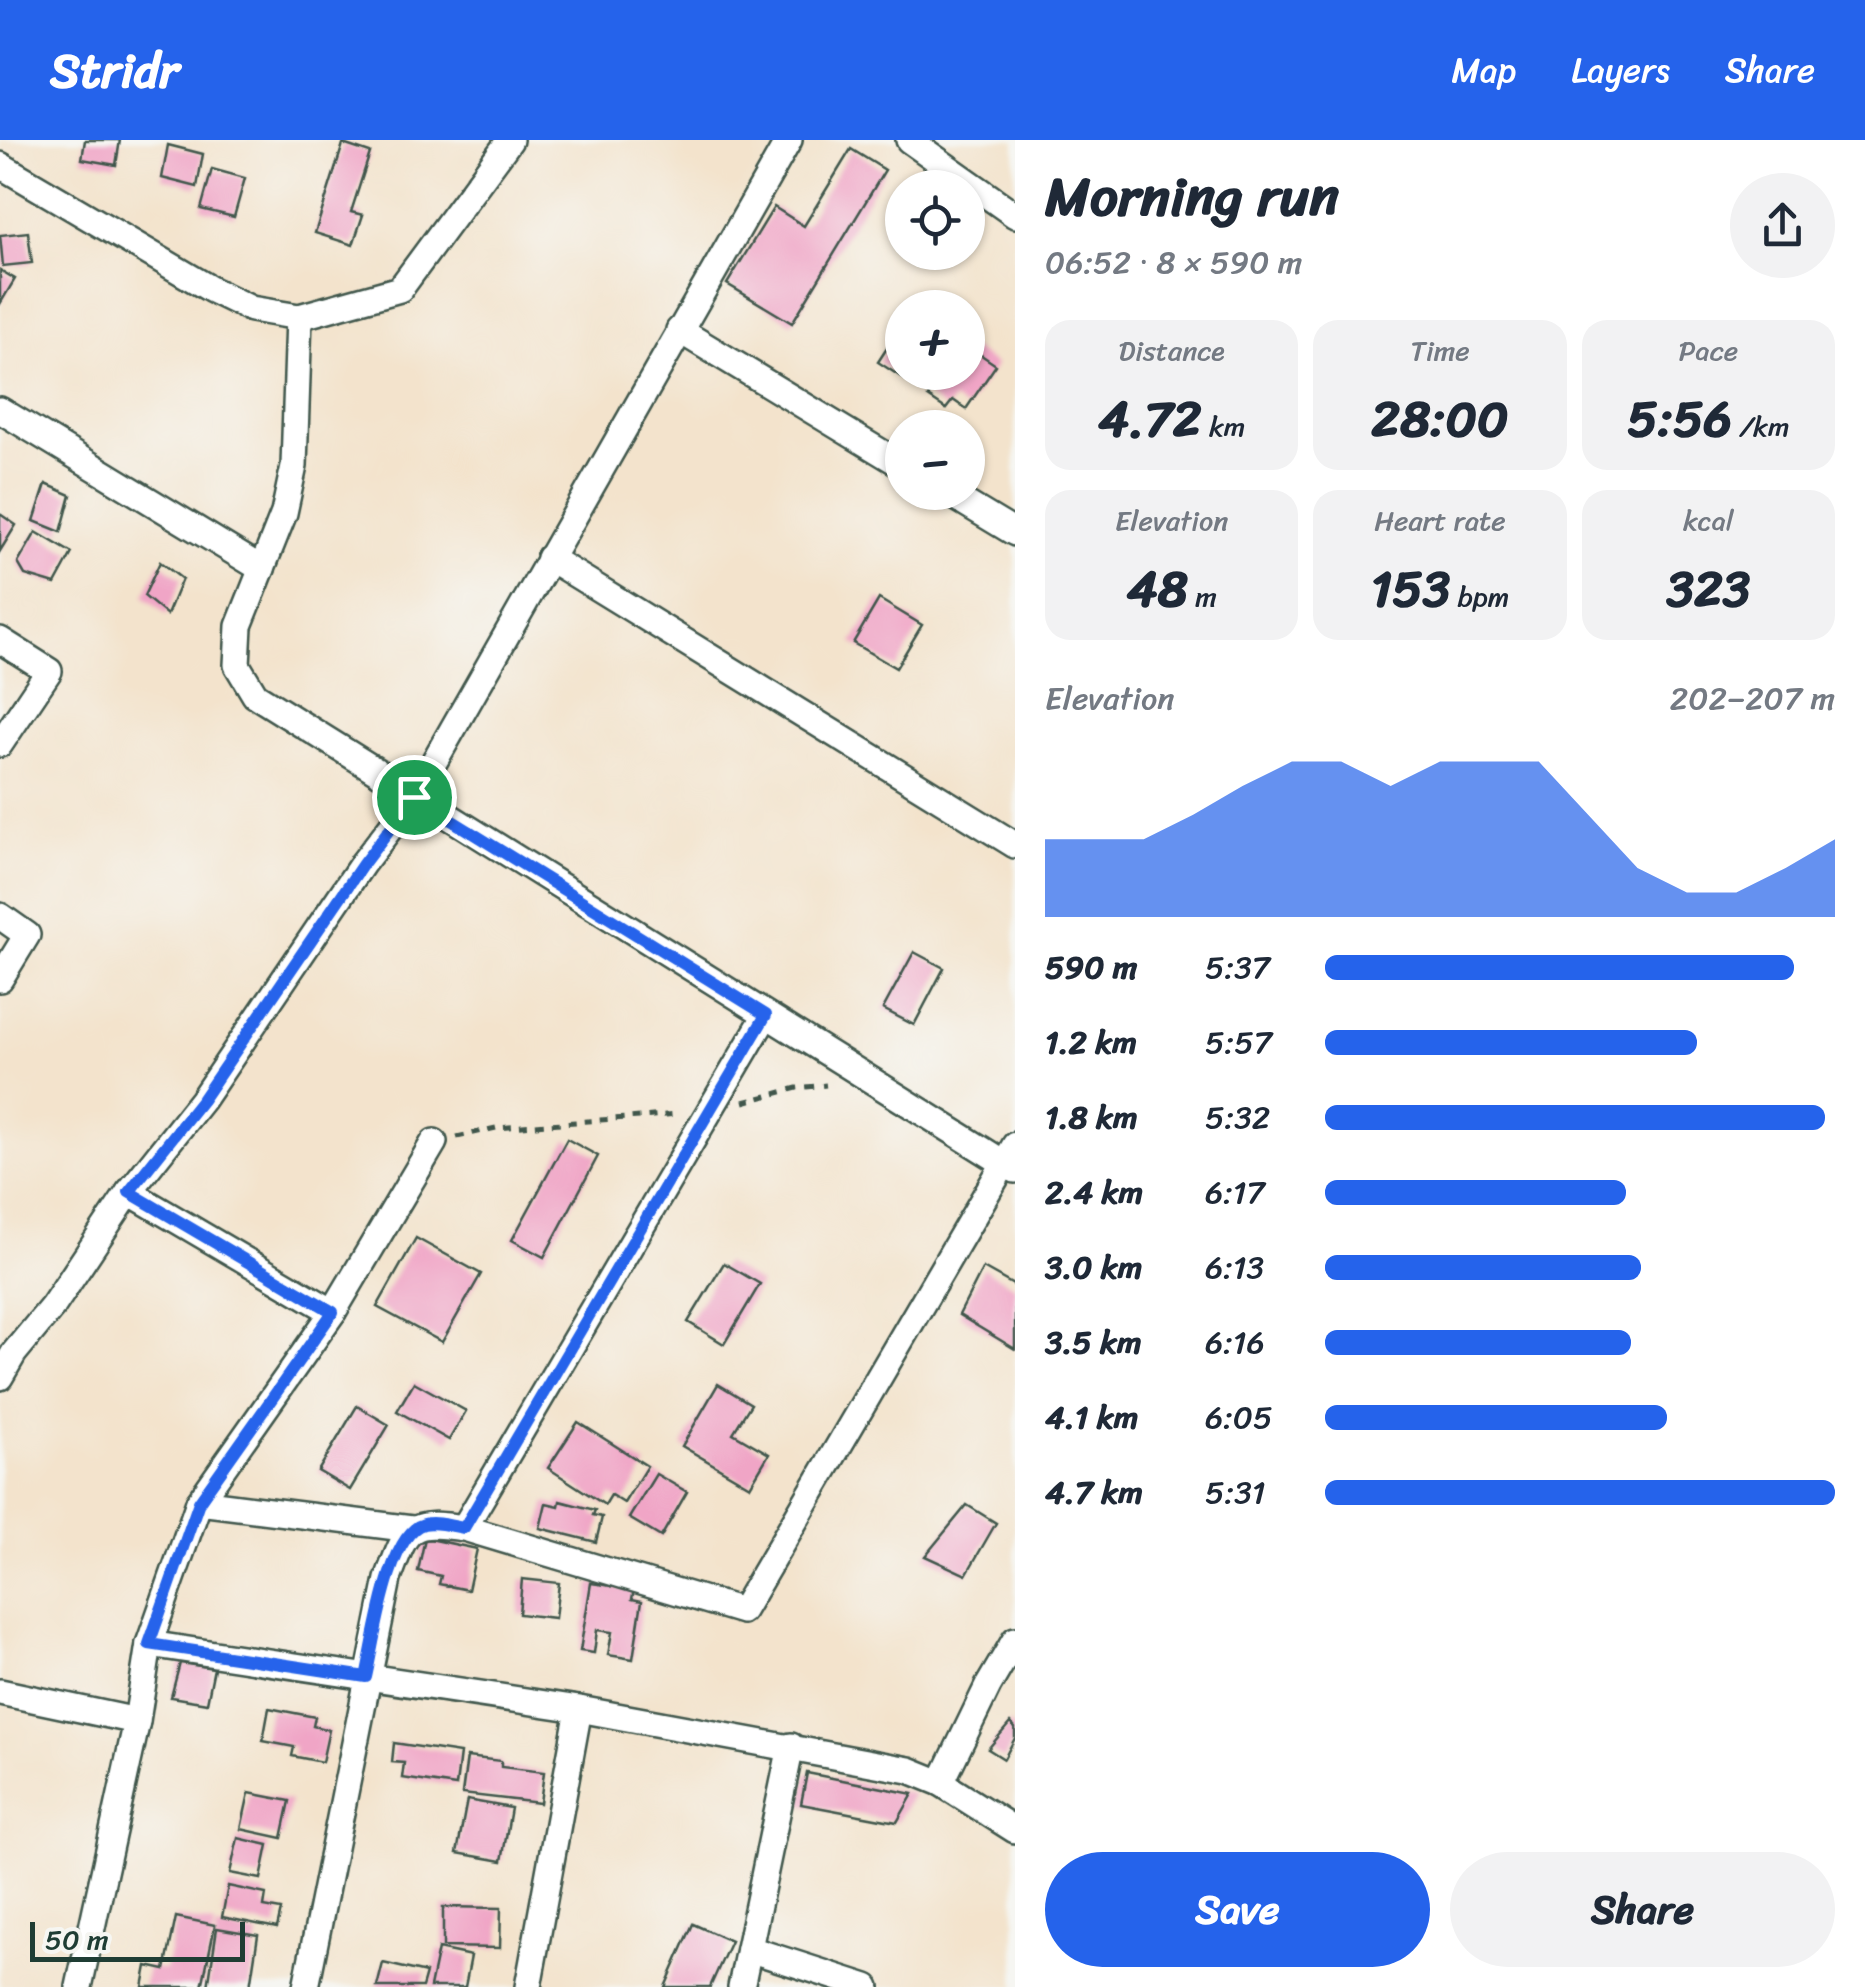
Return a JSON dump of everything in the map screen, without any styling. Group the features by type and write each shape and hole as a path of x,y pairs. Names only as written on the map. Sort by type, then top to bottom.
{"street":[{"path":"0,165 212,290 251,309 298,317 400,289 510,140"},
{"path":"0,1377 129,1192 202,1100 363,864 414,797 789,140"},
{"path":"909,140 1015,214"},
{"path":"199,1502 412,1529 427,1522 464,1528 742,1610 1011,1159 870,1080 255,695 237,665 240,626 284,513 294,466 298,317"},
{"path":"679,330 885,456"},
{"path":"0,410 262,569"},
{"path":"976,510 1015,534"},
{"path":"549,558 1015,845"},
{"path":"0,640 48,671 0,744"},
{"path":"0,916 27,935 0,979"},
{"path":"464,1528 766,1015"},
{"path":"79,1987 137,1721 149,1644 199,1502 333,1312 434,1142"},
{"path":"129,1192 333,1312"},
{"path":"306,1987 388,1579 412,1529"},
{"path":"941,1783 1015,1640"},
{"path":"149,1644 579,1709 909,1770 941,1783 1015,1830"},
{"path":"0,1692 137,1721"},
{"path":"528,1987 579,1709"},
{"path":"741,1987 791,1746"},
{"path":"749,1949 867,1987"}],"path":[{"path":"434,1142 496,1128 709,1112 797,1088 870,1080"}],"building":[{"path":"85,140 120,140 116,165 82,159"},
{"path":"343,144 370,153 351,212 363,215 353,245 315,233"},
{"path":"168,145 203,154 197,187 162,178"},
{"path":"851,149 885,170 792,323 727,284 774,207 804,226"},
{"path":"212,169 245,178 234,217 201,209"},
{"path":"28,232 32,263 3,266 0,235"},
{"path":"0,270 15,279 0,304"},
{"path":"985,358 996,365 985,381"},
{"path":"932,390 979,390 966,409 953,400 946,409 928,397"},
{"path":"46,484 71,495 61,532 34,521"},
{"path":"0,514 16,525 0,551"},
{"path":"36,532 72,553 55,584 25,575 18,563"},
{"path":"160,562 182,579 167,615 144,596"},
{"path":"879,599 922,625 896,668 853,643"},
{"path":"914,952 944,968 914,1025 883,1009"},
{"path":"567,1139 598,1156 544,1257 512,1240"},
{"path":"416,1238 481,1274 442,1342 377,1307"},
{"path":"724,1263 760,1284 724,1344 688,1322"},
{"path":"983,1268 1015,1286 1015,1349 959,1315"},
{"path":"414,1382 466,1411 449,1440 397,1411"},
{"path":"718,1384 751,1404 733,1433 769,1454 750,1486 682,1446"},
{"path":"357,1406 389,1425 350,1490 318,1471"},
{"path":"578,1422 647,1466 624,1503 611,1495 605,1505 548,1468"},
{"path":"656,1474 687,1492 661,1537 629,1518"},
{"path":"560,1501 595,1510 593,1515 602,1517 596,1542 540,1528 546,1503 559,1506"},
{"path":"967,1505 996,1523 966,1575 925,1556"},
{"path":"425,1538 477,1549 468,1590 439,1584 441,1576 418,1571"},
{"path":"522,1579 559,1583 555,1618 519,1614"},
{"path":"591,1583 634,1589 632,1599 642,1601 633,1659 608,1655 612,1632 597,1630 594,1653 580,1651"},
{"path":"180,1663 214,1668 207,1703 171,1697"},
{"path":"269,1708 315,1717 313,1726 329,1730 322,1762 292,1756 294,1747 263,1741"},
{"path":"1010,1723 1015,1728 1015,1738 1004,1759 988,1749"},
{"path":"394,1743 460,1753 456,1786 402,1778 404,1763 392,1762"},
{"path":"467,1757 501,1761 501,1767 544,1772 540,1803 462,1794"},
{"path":"807,1773 913,1794 897,1822 801,1804"},
{"path":"249,1793 290,1801 282,1838 241,1829"},
{"path":"467,1800 511,1808 502,1861 457,1853"},
{"path":"238,1838 268,1845 261,1879 230,1873"},
{"path":"228,1886 266,1894 264,1907 281,1910 277,1928 222,1917"},
{"path":"443,1907 501,1908 500,1948 443,1947"},
{"path":"176,1917 215,1925 202,1987 143,1987 147,1966 165,1970"},
{"path":"693,1924 731,1941 710,1987 665,1987"},
{"path":"217,1928 258,1935 250,1987 208,1987"},
{"path":"438,1949 471,1956 465,1987 430,1987"},
{"path":"383,1963 426,1973 422,1987 377,1987"}],"route":[{"path":"414,797 766,1015 464,1528 427,1522 412,1529 400,1548 388,1579 366,1677 149,1644 199,1502 333,1312 129,1192 202,1100 363,864 414,797"}]}
